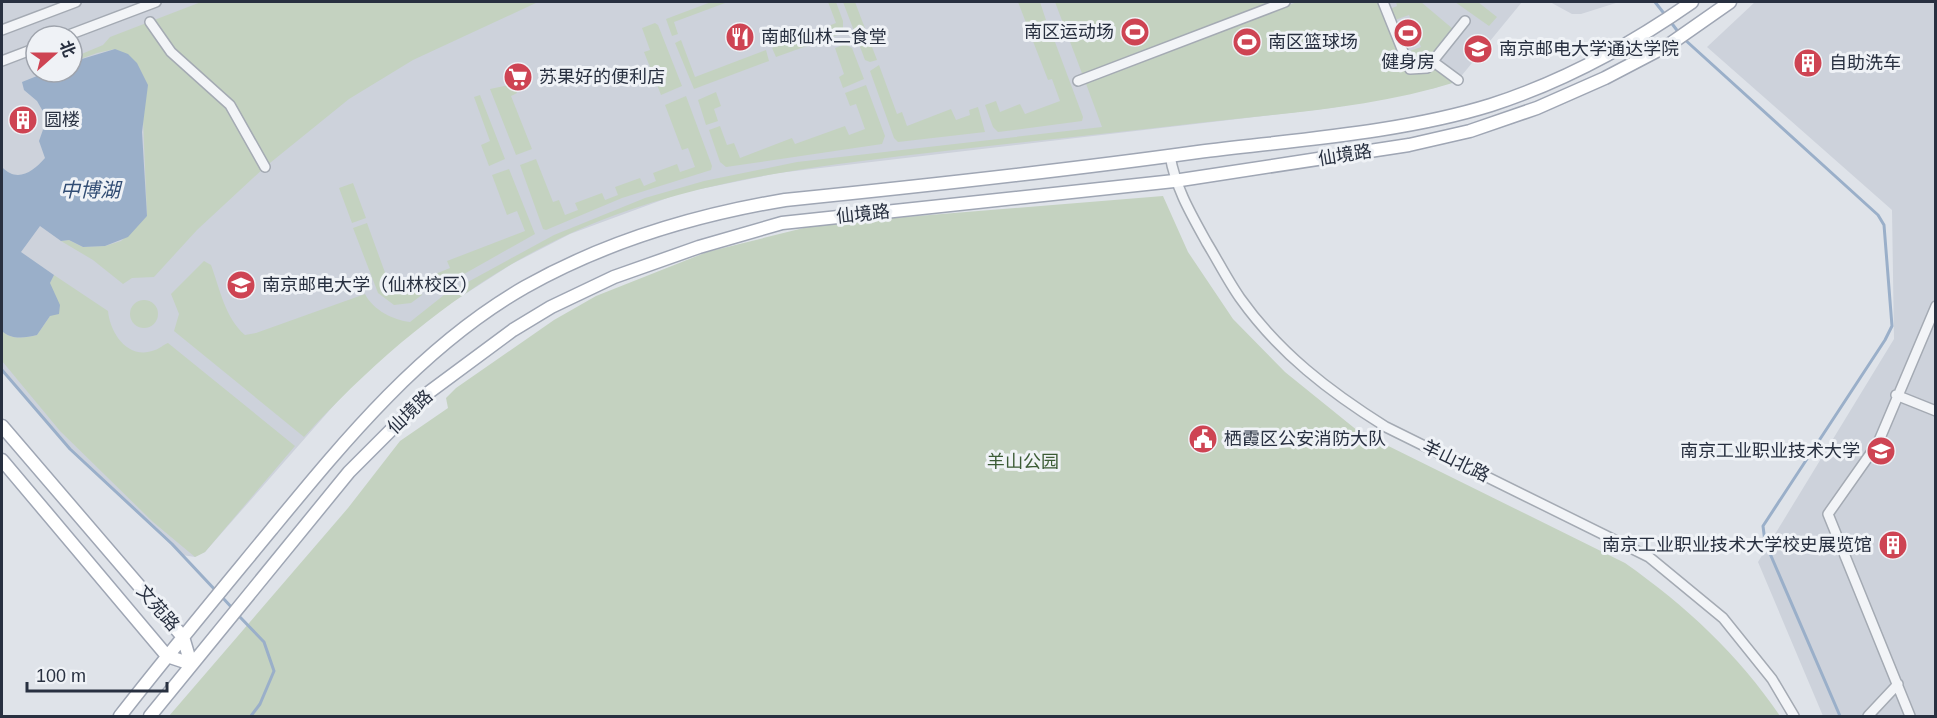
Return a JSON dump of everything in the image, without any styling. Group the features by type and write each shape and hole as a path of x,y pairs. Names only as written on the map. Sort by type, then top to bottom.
{"main road":[{"name":"仙境路","path":"150,717 349,472 428,393 532,318 615,277 699,247 782,223 1174,181 1409,145 1470,131 1555,100 1605,78 1670,44 1730,2"},
{"name":"仙境路","path":"120,717 167,656 327,462 388,396 436,349 492,308 558,270 631,239 687,220 785,200 1170,156 1398,125 1465,112 1554,80 1657,26 1688,5"},
{"name":"文苑路","path":"2,426 183,637 191,664"},
{"name":"文苑路","path":"2,460 167,656 191,664"}],"street":[{"path":"2,30 76,2"},
{"path":"84,29 156,2"},
{"path":"1078,81 1285,2"},
{"path":"1383,2 1410,69 1427,68 1435,63"},
{"path":"1458,80 1432,61 1465,21"},
{"path":"150,22 166,48 230,105 265,167"},
{"path":"2,61 24,53"},
{"name":"羊山北路","path":"1170,156 1174,181 1239,297 1265,330 1306,371 1346,402 1386,427 1649,557 1723,618 1772,679 1794,717"},
{"path":"1910,717 1828,514 1878,443 1896,395 1935,306"},
{"path":"1896,395 1935,411"},
{"path":"1868,717 1898,684"}],"shaded area":[{"name":"南京邮电大学（仙林校区）","path":"2,2 1522,2 1458,80 1435,88 1331,108 778,173 681,193 570,234 512,264 448,305 394,347 350,387 205,552 195,557 182,555 70,449 2,368"},
{"path":"1550,2 1619,2 1581,14 1572,14"},
{"name":"南京工业职业技术大学","path":"1755,2 1935,2 1935,716 1823,716 1758,562 1894,339 1892,210 1707,47"}],"green space":[{"path":"201,2 538,2 413,60 349,99 265,167 197,230 154,277 132,278 123,284 93,260 61,241 69,240 83,247 105,246 121,241 147,216 143,119 115,49 84,58 84,53 103,45 110,37"},
{"path":"711,2 725,3 674,22 678,34 672,36 666,19"},
{"path":"828,2 836,2 843,21 843,33 776,57 772,48 836,23"},
{"path":"843,2 855,2 877,60 870,62 865,60"},
{"path":"1018,2 1040,2 1046,20 1028,28"},
{"name":"南区运动场","path":"1055,2 1278,2 1083,76"},
{"path":"1297,2 1380,2 1407,72 1436,65 1456,82 1393,98 1328,109 830,165 741,180 654,202 611,216 569,234 531,253 460,297 394,349 333,406 304,437 174,331 179,314 171,294 204,261 211,265 228,312 245,335 365,294 373,305 384,313 410,322 444,295 554,235 645,198 704,181 797,162 1102,127 1085,81"},
{"path":"1396,2 1421,2 1453,29 1442,48 1420,65 1413,66 1407,52 1421,47 1409,15 1395,20 1390,9 1397,6"},
{"path":"1455,2 1478,2 1497,17 1489,26"},
{"path":"655,23 658,25 682,86 661,95 644,52 650,50 642,28"},
{"path":"1049,26 1083,117 1082,121 998,132 993,127 985,105 996,101 1000,112 1020,104 1025,114 1060,101 1052,79 1048,80 1029,31"},
{"path":"681,40 695,77 766,50 769,61 694,89 675,43"},
{"path":"845,44 852,48 864,79 843,88 839,77 844,74 835,48"},
{"path":"879,65 897,114 902,112 907,126 951,109 956,120 970,115 969,110 978,107 985,132 898,142 894,138 870,71"},
{"path":"513,84 517,93 511,96 532,149 516,155 490,89"},
{"path":"866,85 885,136 882,144 726,167 720,162 709,130 720,126 727,145 734,143 740,158 792,138 795,144 845,126 849,135 865,129 856,104 850,106 845,93"},
{"path":"716,92 721,106 714,109 718,121 706,125 698,100"},
{"path":"480,95 505,159 489,166 481,145 490,141 474,97"},
{"path":"686,96 712,166 711,170 622,198 546,230 543,229 520,165 536,159 553,202 559,200 565,215 578,210 575,203 602,193 605,200 618,195 615,187 640,178 644,186 656,181 653,173 677,164 680,172 695,167 688,148 682,150 665,105"},
{"path":"509,169 535,234 441,287 432,286 428,277 450,268 447,261 525,231 517,211 507,215 492,175"},
{"path":"353,183 366,218 352,223 339,188"},
{"name":"羊山公园","path":"1163,196 1188,252 1233,319 1285,372 1358,431 1625,563 1669,596 1710,632 1747,672 1780,716 169,716 348,508 400,441 448,408 446,398 456,388 554,320 596,296 707,252 820,224"},
{"path":"367,223 387,278 391,277 396,288 417,281 422,295 411,303 394,305 378,293 353,228"},
{"path":"54,275 108,311 112,328 122,343 129,348 137,352 145,352 168,343 295,446 205,552 195,557 153,522 60,431 2,361 2,331 14,337 37,335 50,316 50,283"},
{"path":"144,300 154,304 158,314 154,324 144,328 134,324 130,314 134,304"}],"water":[{"name":"中博湖","path":"115,49 128,54 137,63 148,85 142,132 147,216 128,237 105,246 83,247 69,240 61,241 40,226 21,252 54,275 50,283 60,305 59,314 50,316 37,335 10,336 2,331 2,167 13,174 25,174 45,158 39,141 45,124 45,115 37,101 24,90 22,82 24,81 24,84 84,84 84,58"}],"waterway":[{"path":"1655,2 1666,16"},
{"path":"1670,21 1679,33"},
{"path":"1683,38 1878,215 1884,225 1892,326 1763,526 1765,542 1840,716"},
{"path":"2,370 70,449 172,544 217,592"},
{"path":"222,597 234,610"},
{"path":"238,615 264,642 274,671 260,704 251,716"}],"place":[{"name":"南区运动场","path":"1135,32"},
{"name":"健身房","path":"1408,33"},
{"name":"南邮仙林二食堂","path":"740,37"},
{"name":"南区篮球场","path":"1247,42"},
{"name":"南京邮电大学通达学院","path":"1478,49"},
{"name":"自助洗车","path":"1808,63"},
{"name":"苏果好的便利店","path":"518,77"},
{"name":"圆楼","path":"23,120"},
{"name":"南京邮电大学（仙林校区）","path":"241,285"},
{"name":"栖霞区公安消防大队","path":"1203,439"},
{"name":"南京工业职业技术大学","path":"1881,451"},
{"name":"南京工业职业技术大学校史展览馆","path":"1893,545"}]}
